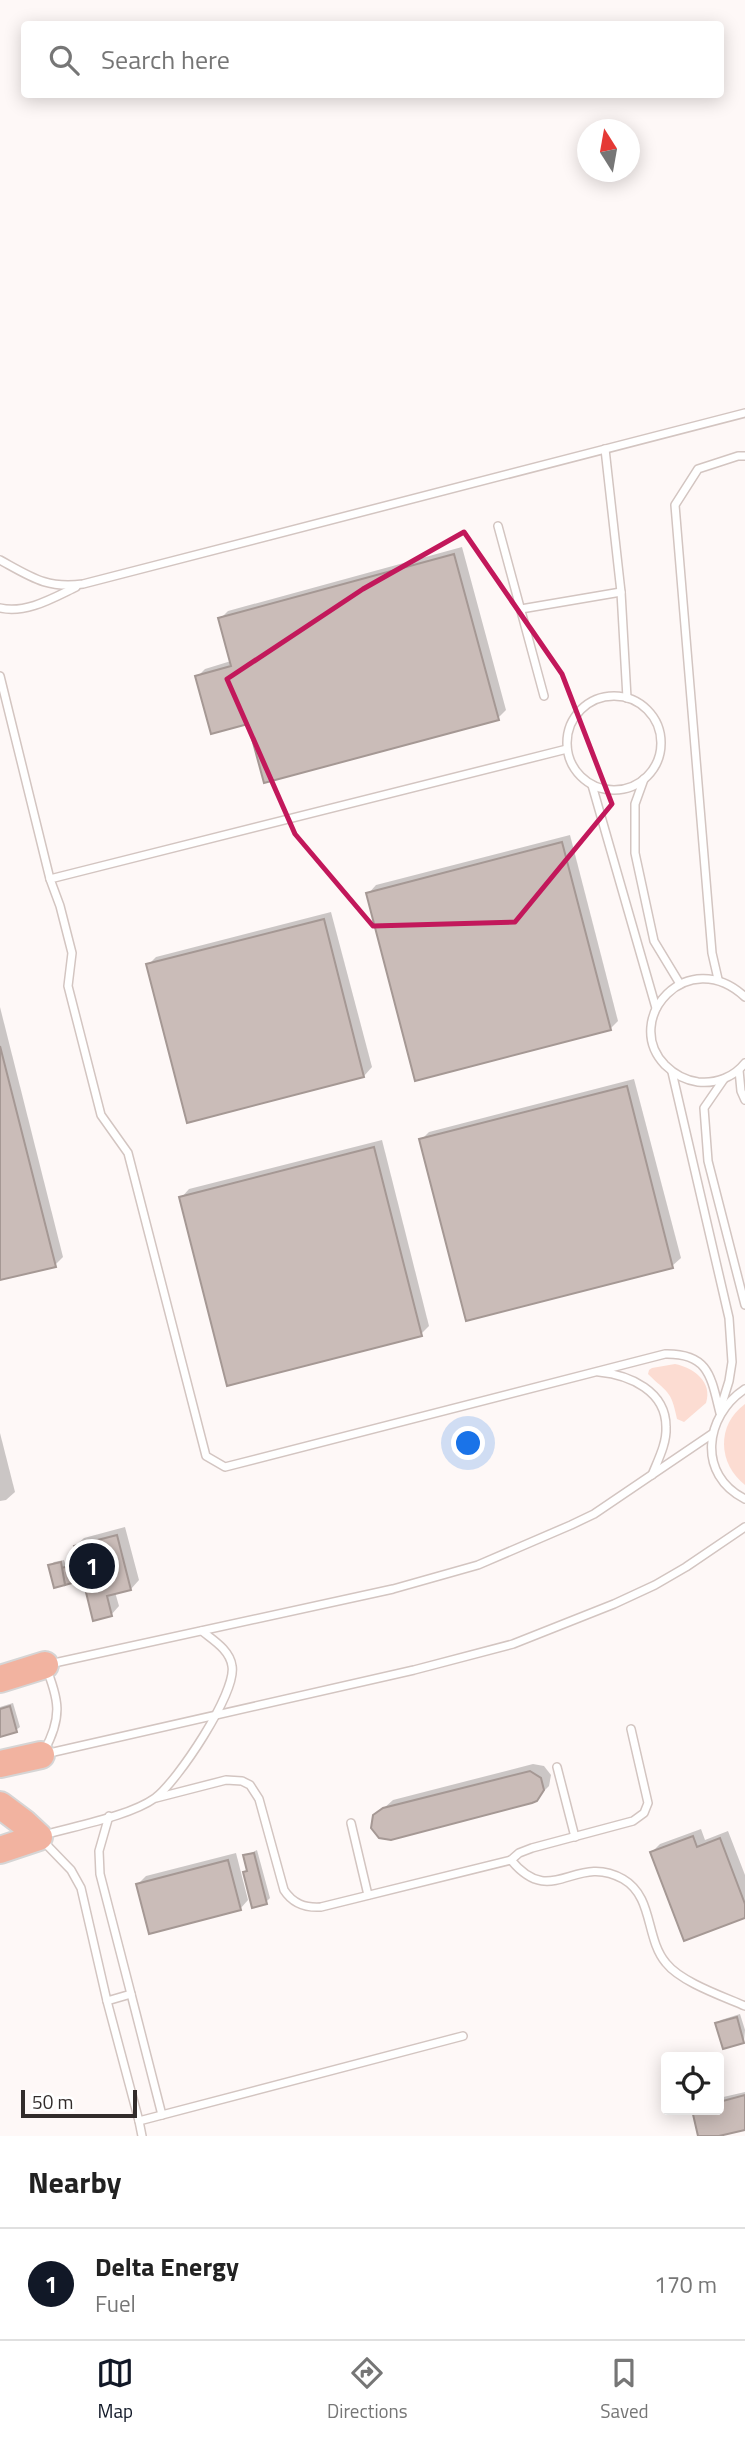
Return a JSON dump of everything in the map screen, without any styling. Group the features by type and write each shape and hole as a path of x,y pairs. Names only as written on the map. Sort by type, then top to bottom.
{"highway":[{"path":"0,1669 45,1665"},
{"path":"0,1679 45,1665"},
{"path":"0,1764 41,1755"},
{"path":"0,1805 39,1837"},
{"path":"0,1850 39,1837"}],"lane":[{"path":"0,608 15,609 35,605 83,584 745,413"},
{"path":"604,449 621,592 627,698"},
{"path":"718,979 712,953 675,505 698,469 737,456 745,456"},
{"path":"498,526 544,696"},
{"path":"0,560 47,584 83,584"},
{"path":"521,609 621,592"},
{"path":"0,676 50,880 72,953 68,986 101,1115 128,1153 206,1455 225,1467 654,1356 675,1354 694,1358 704,1366 711,1379 720,1413"},
{"path":"608,696 627,698 642,705 653,718 660,733 660,750 655,766 644,779 619,790 592,785 580,776 571,764 567,749 568,731 576,714 590,702 608,696"},
{"path":"50,880 567,749"},
{"path":"644,779 635,804 635,853 653,941 680,984"},
{"path":"592,785 656,1009"},
{"path":"745,997 734,987 718,979 705,978 680,984 666,994 656,1009 651,1026 653,1043 660,1060 672,1072 688,1081 706,1083 723,1079 739,1070 745,1063"},
{"path":"739,1070 741,1091 745,1100"},
{"path":"672,1072 730,1329 732,1362 729,1381 712,1434 712,1452 717,1470 727,1485 745,1499"},
{"path":"723,1079 704,1108 708,1161 745,1305"},
{"path":"595,1372 626,1377 641,1384 654,1395 662,1409 666,1427 652,1475"},
{"path":"720,1413 730,1399 745,1390"},
{"path":"41,1755 54,1729 58,1708 56,1692 45,1665 393,1589 478,1565 571,1525 712,1434"},
{"path":"41,1755 414,1670 513,1644 655,1585 745,1527"},
{"path":"156,1798 195,1751 230,1685 233,1667 225,1651 202,1631"},
{"path":"142,2136 81,1888 71,1870 39,1837 109,1816 156,1798 226,1780 246,1782 257,1793 280,1881 291,1900 313,1907 511,1860 527,1850 633,1821 644,1813 648,1802 631,1729"},
{"path":"557,1767 575,1837"},
{"path":"109,1816 99,1851 100,1874 162,2115"},
{"path":"351,1823 368,1895"},
{"path":"511,1860 522,1874 536,1881 553,1882 593,1871 608,1873 624,1880 636,1891 643,1903 657,1949 666,1964 688,1979 745,2006"},
{"path":"107,2001 131,1994"},
{"path":"139,2122 463,2036"}],"highlighted area":[{"path":"464,532 562,674 612,804 515,922 373,926 295,834 227,679 363,589"}],"shaded area":[{"path":"675,1364 695,1373 707,1389 706,1403 684,1422 677,1419 673,1402 667,1392 648,1374 652,1368"},
{"path":"745,1404 745,1485 730,1466 725,1456 724,1444 729,1423"}],"building":[{"path":"454,554 499,720 264,783 248,724 211,734 195,676 231,666 218,618"},
{"path":"562,842 611,1030 415,1081 366,893"},
{"path":"324,919 364,1077 187,1123 146,964"},
{"path":"0,1046 56,1267 0,1280"},
{"path":"627,1086 673,1268 466,1321 419,1139"},
{"path":"374,1147 422,1336 227,1386 179,1197"},
{"path":"117,1535 131,1590 107,1596 112,1616 93,1621 83,1580 65,1585 61,1568 78,1564 74,1546"},
{"path":"61,1562 65,1585 54,1588 48,1565"},
{"path":"10,1706 17,1732 0,1737 0,1709"},
{"path":"530,1771 541,1778 544,1790 537,1801 532,1803 391,1840 379,1838 371,1828 373,1815 383,1808"},
{"path":"693,1836 697,1847 720,1838 745,1904 745,1918 684,1941 650,1852"},
{"path":"254,1853 267,1904 252,1908 243,1872 247,1871 243,1855"},
{"path":"228,1860 241,1910 149,1934 136,1884"},
{"path":"737,2017 744,2043 723,2049 715,2023"},
{"path":"745,2095 745,2130 719,2136 698,2136 693,2115 724,2115 724,2101"}],"place":[{"name":"Delta Energy","path":"92,1566"}]}
